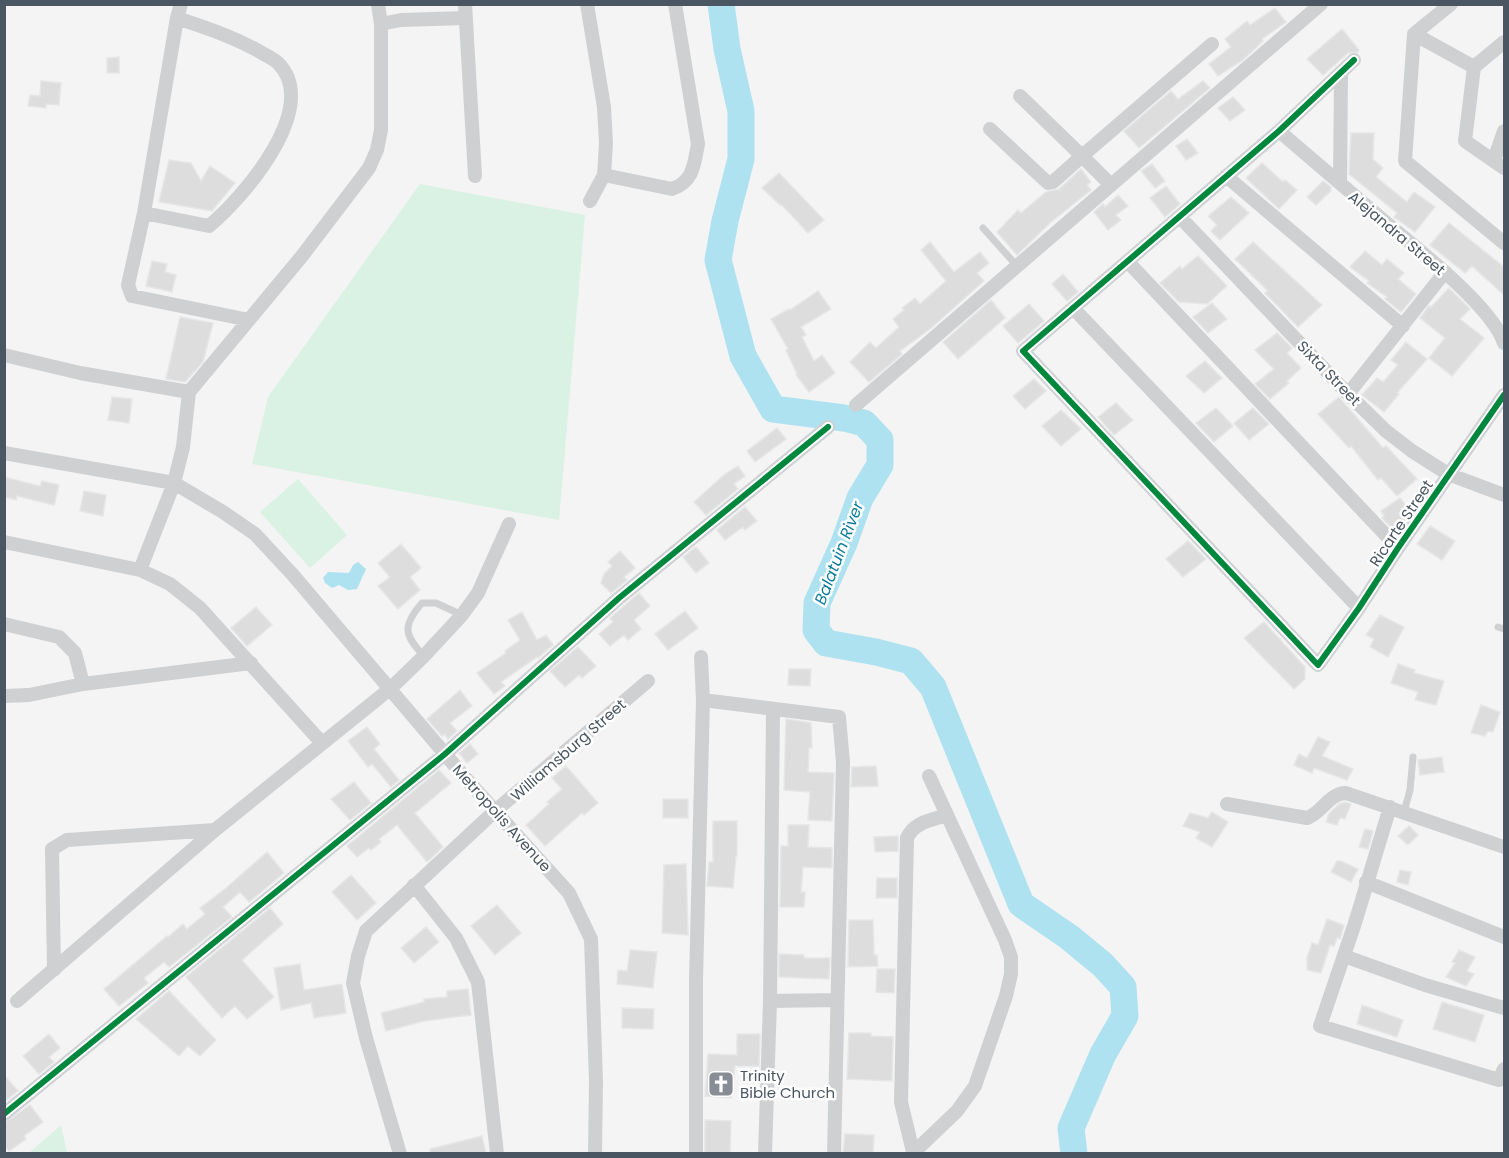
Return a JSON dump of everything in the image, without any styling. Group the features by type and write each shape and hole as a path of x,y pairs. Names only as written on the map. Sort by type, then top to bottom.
{"street":[{"path":"587,4 604,107 606,143 604,175 590,201"},
{"path":"604,175 672,189 682,185 688,179 694,166 698,144 675,4"},
{"path":"856,405 1321,4"},
{"path":"1451,4 1414,34 1405,161 1504,243"},
{"path":"140,570 174,483 183,447 189,392 302,256 369,168 373,159 381,130 381,24 377,5"},
{"path":"144,213 209,226 227,211 269,159 290,115 291,84 278,63 241,41 179,11 144,213 128,285 132,296 249,320"},
{"path":"381,24 465,11 475,176"},
{"path":"1414,34 1474,68"},
{"path":"1504,42 1474,68 1465,141 1499,164 1504,131"},
{"path":"990,129 1048,183 1053,182 1212,44"},
{"path":"1354,60 1279,131 1073,308 1359,608"},
{"path":"1340,183 1341,72"},
{"path":"1020,96 1111,185"},
{"name":"Alejandra Street","path":"1279,131 1444,272 1494,322 1504,343"},
{"path":"1226,177 1403,327"},
{"name":"Sixta Street","path":"1180,217 1386,431 1448,474 1504,495"},
{"path":"1128,262 1398,548"},
{"path":"1348,394 1444,272"},
{"name":"Ricarte Street","path":"1073,308 1023,351 1318,665 1504,395"},
{"path":"4,354 80,372 189,392"},
{"path":"4,1114 445,754 619,598 828,427"},
{"path":"4,453 174,483"},
{"name":"Metropolis Avenue","path":"174,483 255,534 391,688 495,812 569,893 591,939 596,1081 595,1154"},
{"path":"17,1001 215,830 391,688 462,615 478,592 509,524"},
{"path":"4,542 140,570 170,584 200,608 322,743"},
{"path":"4,624 59,637 75,653 82,684"},
{"path":"696,1154 696,980 703,700 701,657"},
{"path":"4,696 29,696 82,684 251,663"},
{"name":"Williamsburg Street","path":"400,1154 366,1038 353,983 366,931 495,812 648,681"},
{"path":"703,700 839,717 843,762 834,1154"},
{"path":"765,1154 770,1001 773,710"},
{"path":"912,1153 957,1112 975,1086 1006,996 1011,974 1011,957 1005,940 929,776"},
{"path":"1227,804 1307,818 1314,815 1335,796 1346,793 1504,848"},
{"path":"1390,807 1320,1026 1499,1080 1504,1069"},
{"path":"912,1153 901,1102 907,838 920,824 947,815"},
{"path":"54,970 52,849 67,840 215,830"},
{"path":"1366,882 1504,937"},
{"path":"414,885 456,938 478,982 496,1154"},
{"path":"1344,956 1425,985 1504,1008"},
{"path":"770,1001 837,1000"}],"lane":[{"path":"983,228 1017,266"},
{"path":"424,656 412,643 407,629 411,616 422,603 436,603 462,615"},
{"path":"1404,812 1410,790 1413,758"}],"green space":[{"path":"420,184 585,215 559,520 252,464 268,397"},
{"path":"298,479 347,535 310,568 260,512"},
{"path":"61,1125 67,1153 29,1153"}],"water":[{"path":"358,562 366,569 357,589 348,590 339,585 332,588 325,583 323,578 328,572 349,573 353,565"}],"building":[{"path":"1275,8 1286,22 1262,39 1263,41 1243,60 1218,76 1209,64 1231,47 1225,39 1247,21 1250,25"},
{"path":"1342,29 1359,50 1348,53 1323,75 1307,59"},
{"path":"119,57 119,73 107,73 107,58"},
{"path":"41,81 61,83 59,105 46,104 46,108 28,106 30,95 40,96"},
{"path":"1203,81 1210,88 1139,148 1124,131 1171,91 1178,99"},
{"path":"1233,97 1245,110 1230,121 1218,108"},
{"path":"1351,133 1374,133 1373,159 1383,168 1376,177 1407,202 1414,192 1435,207 1415,232 1394,217 1397,213 1349,174"},
{"path":"1187,139 1198,153 1186,160 1176,146"},
{"path":"169,160 191,163 201,181 210,166 235,183 212,211 159,202"},
{"path":"1262,163 1283,182 1285,180 1297,190 1279,209 1246,178"},
{"path":"1152,164 1165,181 1155,188 1141,171"},
{"path":"1081,169 1091,182 1087,185 1091,190 1050,223 1017,255 997,232 1018,210 1021,213 1046,192 1059,189"},
{"path":"779,173 824,220 808,233 781,204 762,188"},
{"path":"1323,181 1331,187 1331,191 1316,205 1307,197"},
{"path":"1166,186 1180,204 1165,217 1150,198"},
{"path":"1118,195 1128,206 1116,215 1121,220 1108,230 1094,212 1103,204 1105,207"},
{"path":"1231,197 1249,213 1220,240 1211,231 1217,225 1208,216"},
{"path":"1449,223 1504,267 1504,295 1472,266 1465,273 1430,245"},
{"path":"930,242 954,272 980,252 989,263 977,273 984,281 930,329 900,351 902,354 869,382 850,362 870,342 876,348 899,327 893,319 904,310 902,308 915,298 920,304 946,281 921,250"},
{"path":"1253,242 1322,305 1298,327 1265,293 1268,291 1235,259"},
{"path":"1365,251 1382,265 1387,259 1404,273 1398,279 1416,294 1401,312 1385,299 1387,297 1367,283 1369,281 1350,267"},
{"path":"1198,256 1227,286 1207,304 1179,302 1160,283 1180,266 1182,269"},
{"path":"152,261 167,264 165,272 176,275 172,292 146,286"},
{"path":"1063,274 1078,292 1067,301 1052,284"},
{"path":"1449,288 1470,309 1460,319 1484,338 1452,376 1429,358 1445,338 1420,318 1429,306 1431,307"},
{"path":"818,291 831,309 801,327 806,335 802,337 814,361 822,355 835,373 809,392 796,375 786,350 788,349 771,319 790,310"},
{"path":"991,300 1005,318 958,359 943,342"},
{"path":"1212,303 1227,319 1208,333 1193,317"},
{"path":"1029,304 1044,321 1018,343 1003,326"},
{"path":"180,317 213,323 203,362 185,382 166,379"},
{"path":"1277,333 1292,348 1287,353 1301,368 1287,381 1289,383 1270,399 1255,384 1274,369 1255,350"},
{"path":"1406,342 1427,359 1397,393 1399,394 1384,412 1362,395 1377,378 1383,382 1398,365 1391,360"},
{"path":"1205,361 1222,378 1204,393 1186,376"},
{"path":"1034,379 1046,391 1025,409 1013,396"},
{"path":"112,397 132,399 129,423 108,420"},
{"path":"1339,397 1383,448 1386,446 1417,479 1397,496 1381,478 1378,480 1351,446 1349,448 1318,414"},
{"path":"1116,403 1133,420 1114,435 1098,417"},
{"path":"1216,408 1233,426 1214,442 1196,423"},
{"path":"1253,408 1269,424 1249,440 1234,423"},
{"path":"1061,410 1081,429 1061,446 1042,426"},
{"path":"777,428 786,439 755,462 747,451"},
{"path":"738,466 745,476 734,484 738,489 706,515 694,502 725,474"},
{"path":"4,477 40,486 42,481 59,485 54,505 17,496 16,500 4,497"},
{"path":"84,491 106,495 103,516 80,511"},
{"path":"1400,498 1412,512 1398,532 1382,518 1384,516 1381,511"},
{"path":"745,507 757,521 745,530 743,527 725,540 717,530"},
{"path":"1430,526 1455,541 1442,560 1417,544"},
{"path":"1188,541 1206,559 1183,577 1166,559"},
{"path":"401,544 421,568 410,577 420,590 398,609 378,586 390,577 378,563"},
{"path":"696,547 709,563 696,573 683,557"},
{"path":"620,551 635,568 624,577 627,580 611,593 601,583 604,574 612,566 608,562"},
{"path":"639,593 650,606 634,620 641,629 628,640 624,635 610,646 599,634 613,622 610,618"},
{"path":"256,607 272,625 247,646 231,628"},
{"path":"685,611 698,628 668,650 655,634"},
{"path":"522,612 537,640 546,635 553,645 538,658 501,682 505,686 494,694 477,673 520,640 508,620"},
{"path":"1380,615 1404,627 1388,657 1370,647 1374,639 1366,635"},
{"path":"1264,622 1305,667 1305,679 1294,689 1244,638"},
{"path":"578,647 596,666 582,678 579,675 565,687 550,671"},
{"path":"1398,664 1415,670 1414,673 1444,681 1436,705 1415,700 1418,692 1391,683"},
{"path":"789,669 811,669 810,686 788,685"},
{"path":"460,690 472,706 450,723 457,731 448,739 445,734 442,736 427,719"},
{"path":"1481,705 1500,712 1493,732 1488,731 1485,736 1471,733"},
{"path":"786,719 811,723 812,748 809,748 808,772 834,773 832,821 808,820 810,792 784,790"},
{"path":"367,727 380,744 374,749 399,780 391,787 372,764 368,767 348,741"},
{"path":"1318,737 1330,742 1322,756 1353,769 1347,780 1314,768 1312,773 1294,765 1299,754 1307,758"},
{"path":"470,744 478,754 467,763 459,753"},
{"path":"1442,757 1444,772 1420,775 1418,760"},
{"path":"566,766 598,803 584,815 582,813 545,846 526,825 562,789 552,778"},
{"path":"876,766 878,786 851,787 852,767"},
{"path":"439,770 451,783 415,813 443,847 427,862 397,825 379,839 381,842 371,850 369,848 357,857 347,846"},
{"path":"354,782 371,803 350,820 331,799"},
{"path":"663,799 688,799 688,818 663,818"},
{"path":"1345,802 1351,804 1345,819 1340,818 1337,825 1326,822 1329,814 1339,804"},
{"path":"1212,812 1228,822 1212,847 1196,838 1200,832 1183,826 1190,813 1208,818"},
{"path":"713,821 737,821 737,856 733,888 707,886 709,862 713,862"},
{"path":"788,825 809,825 808,847 832,848 832,868 803,867 801,892 805,892 804,907 780,907 781,846 788,846"},
{"path":"1409,826 1418,835 1408,845 1398,836"},
{"path":"1365,829 1373,831 1368,849 1359,847"},
{"path":"898,836 898,851 875,852 874,837"},
{"path":"267,852 284,873 249,902 240,892 223,907 232,917 169,967 164,962 144,978 148,983 119,1006 104,989 183,924 187,929 205,914 200,908"},
{"path":"1337,861 1358,869 1351,882 1331,872"},
{"path":"686,864 688,935 662,933 664,865"},
{"path":"1400,870 1411,872 1408,885 1397,882"},
{"path":"351,875 376,903 357,920 332,892"},
{"path":"877,878 897,878 897,898 876,898"},
{"path":"497,905 521,933 495,955 471,926"},
{"path":"270,908 283,924 242,960 274,997 247,1019 235,1006 222,1018 186,977"},
{"path":"1327,919 1344,925 1340,939 1337,938 1334,946 1330,945 1321,973 1307,970 1307,958 1312,943 1318,945"},
{"path":"849,920 873,920 874,955 877,955 878,966 848,967"},
{"path":"426,927 439,942 414,963 401,948"},
{"path":"630,950 657,952 653,988 617,984 618,970 627,971"},
{"path":"1459,950 1475,957 1467,971 1474,974 1466,986 1446,977 1455,963 1452,962"},
{"path":"779,954 804,955 804,958 830,958 829,979 779,977"},
{"path":"300,964 304,990 342,984 346,1013 314,1018 311,1003 281,1010 274,968"},
{"path":"877,969 895,969 894,993 876,992"},
{"path":"468,989 471,1015 424,1021 386,1031 381,1013 424,1002 424,999 447,997 447,991"},
{"path":"169,991 216,1040 200,1056 188,1046 179,1056 136,1019"},
{"path":"1442,1002 1484,1015 1475,1042 1433,1029"},
{"path":"1362,1005 1403,1020 1397,1037 1357,1024"},
{"path":"622,1008 654,1009 653,1029 622,1028"},
{"path":"849,1033 871,1033 871,1036 893,1037 892,1081 847,1079"},
{"path":"49,1034 60,1048 49,1057 54,1062 39,1074 23,1056"},
{"path":"737,1034 760,1034 759,1066 735,1066 731,1098 705,1096 708,1054 737,1055"},
{"path":"4,1075 18,1091 4,1102"},
{"path":"30,1105 43,1122 24,1136 26,1139 9,1151 4,1145 4,1123"},
{"path":"705,1120 731,1121 730,1154 705,1154"},
{"path":"845,1134 874,1135 873,1154 843,1154"},
{"path":"482,1136 486,1154 430,1154 430,1149"}],"waterway":[{"name":"Balatuin River","path":"721,4 727,49 741,111 741,159 725,221 718,260 743,356 773,409 844,418 864,423 880,440 880,465 860,498 844,543 817,603 816,630 826,643 911,661 933,687 1021,904 1069,937 1103,965 1123,987 1125,1016 1103,1054 1071,1128 1074,1154"}],"cycle path":[{"path":"1354,60 1279,131 1023,351 1318,665 1504,395"},
{"path":"4,1114 445,754 619,598 828,427"}],"place":[{"name":"Trinity Bible Church","path":"721,1084"}]}
